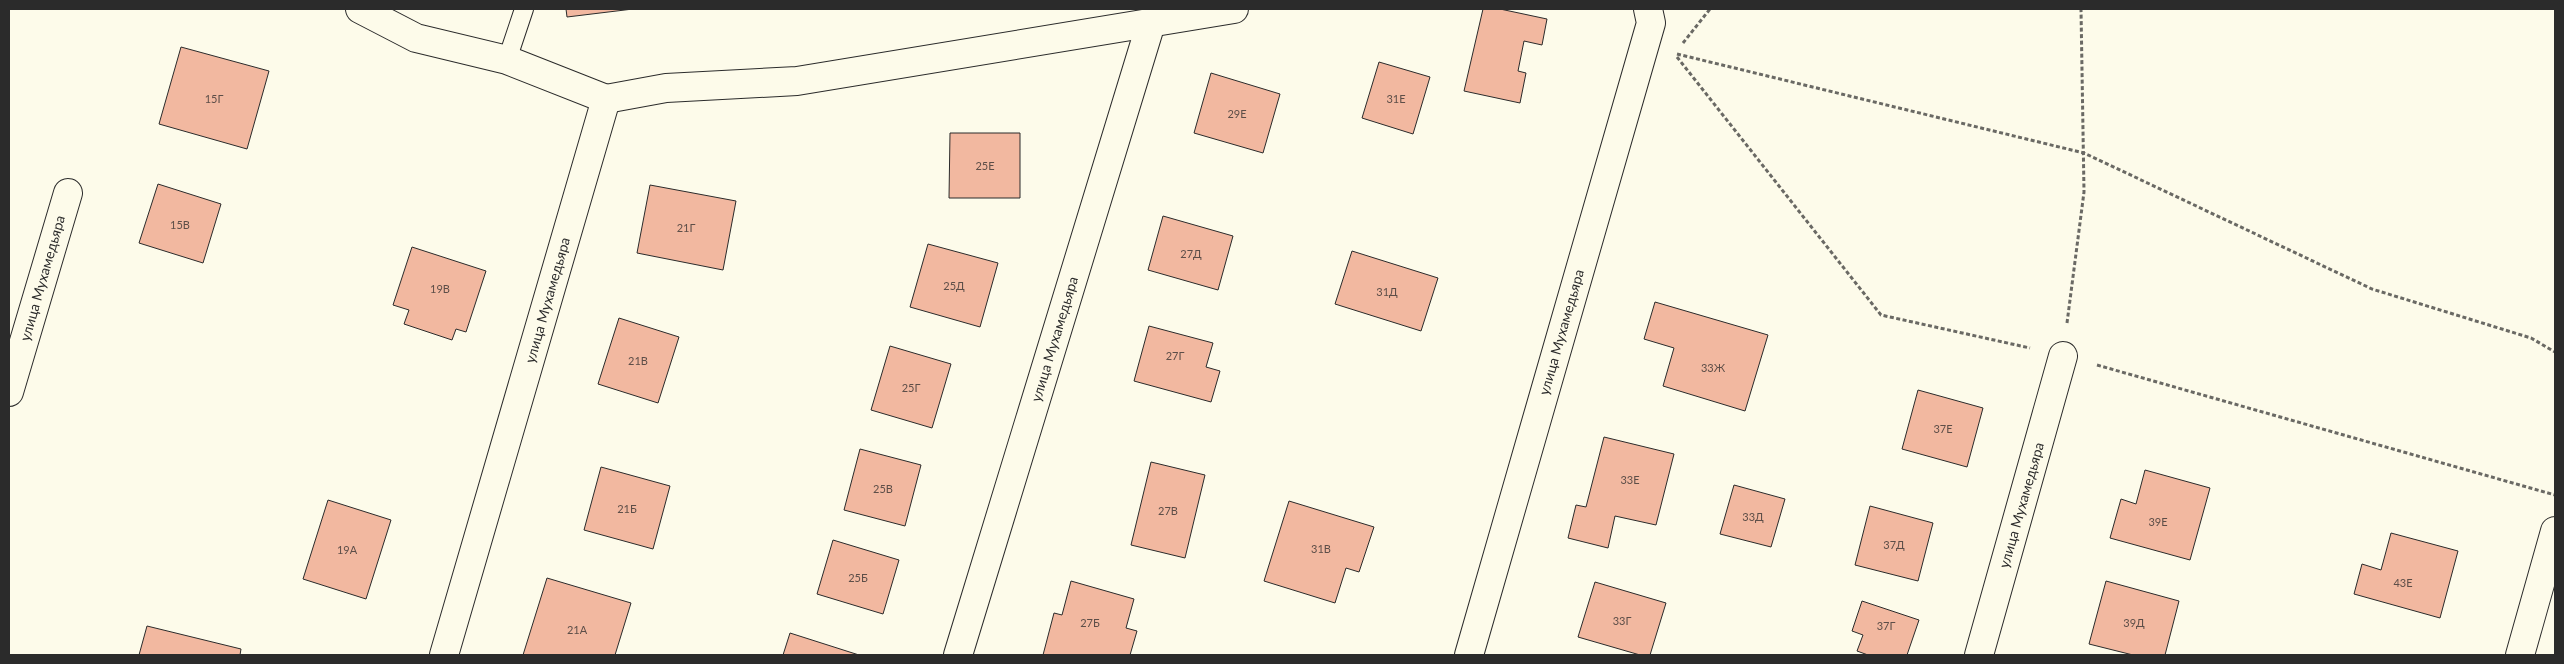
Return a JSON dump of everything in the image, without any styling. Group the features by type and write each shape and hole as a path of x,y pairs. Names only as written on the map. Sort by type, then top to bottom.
{"street":[{"path":"360,9 416,38 507,60 606,99 666,88 797,81 1138,19 1234,9"},
{"name":"улица Мухамедьяра","path":"1469,655 1650,23 1648,9"},
{"name":"улица Мухамедьяра","path":"958,655 1138,19"},
{"name":"улица Мухамедьяра","path":"444,655 606,99"},
{"name":"улица Мухамедьяра","path":"9,392 68,193"},
{"name":"улица Мухамедьяра","path":"1979,655 2063,356"},
{"path":"2520,655 2555,531"}],"lane":[{"path":"507,60 524,9"}],"path":[{"path":"1710,9 1674,53 2084,153 2372,289 2531,338 2555,352"},
{"path":"2063,356 2084,192 2081,9"}],"building":[{"path":"566,9 633,9 567,17"},
{"path":"1483,9 1500,9 1547,19 1542,45 1524,41 1518,71 1526,73 1520,103 1464,91"},
{"path":"181,47 269,71 247,149 159,124"},
{"path":"1379,62 1430,77 1413,134 1362,118"},
{"path":"1211,73 1280,94 1263,153 1194,133"},
{"path":"950,133 1020,133 1020,198 949,198"},
{"path":"158,184 221,204 203,263 139,243"},
{"path":"650,185 736,201 723,270 637,253"},
{"path":"1163,216 1233,236 1218,290 1148,270"},
{"path":"928,244 998,263 980,327 910,307"},
{"path":"412,247 486,271 466,332 456,329 452,340 404,324 409,310 393,305"},
{"path":"1352,251 1438,278 1421,331 1335,304"},
{"path":"1655,302 1768,335 1745,411 1663,386 1674,348 1644,339"},
{"path":"619,318 679,337 658,403 598,384"},
{"path":"1149,326 1213,343 1206,367 1220,371 1211,402 1134,381"},
{"path":"890,346 951,364 932,428 871,410"},
{"path":"1918,390 1983,408 1967,467 1902,449"},
{"path":"1604,437 1674,454 1656,525 1615,516 1608,548 1568,538 1576,505 1586,507"},
{"path":"860,449 921,465 905,526 844,510"},
{"path":"1151,462 1205,475 1185,558 1131,545"},
{"path":"601,467 670,486 653,549 584,530"},
{"path":"2145,470 2210,488 2190,560 2110,538 2121,499 2136,504"},
{"path":"1734,485 1785,499 1771,547 1720,534"},
{"path":"328,500 391,520 366,599 303,579"},
{"path":"1289,501 1374,527 1359,572 1346,568 1335,603 1264,581"},
{"path":"1870,506 1933,523 1918,581 1855,565"},
{"path":"2391,533 2458,551 2440,618 2354,594 2362,564 2381,570"},
{"path":"833,540 899,560 883,614 817,594"},
{"path":"547,578 631,603 615,655 523,655"},
{"path":"1071,581 1134,599 1126,628 1137,631 1130,655 1043,655 1054,613 1062,615"},
{"path":"2106,581 2179,601 2165,655 2133,655 2089,644"},
{"path":"1595,582 1666,603 1650,655 1640,655 1578,637"},
{"path":"1862,601 1919,620 1907,655 1868,655 1857,651 1863,635 1852,631"},
{"path":"147,626 241,649 240,655 139,655"},
{"path":"790,633 859,655 783,655"}]}
